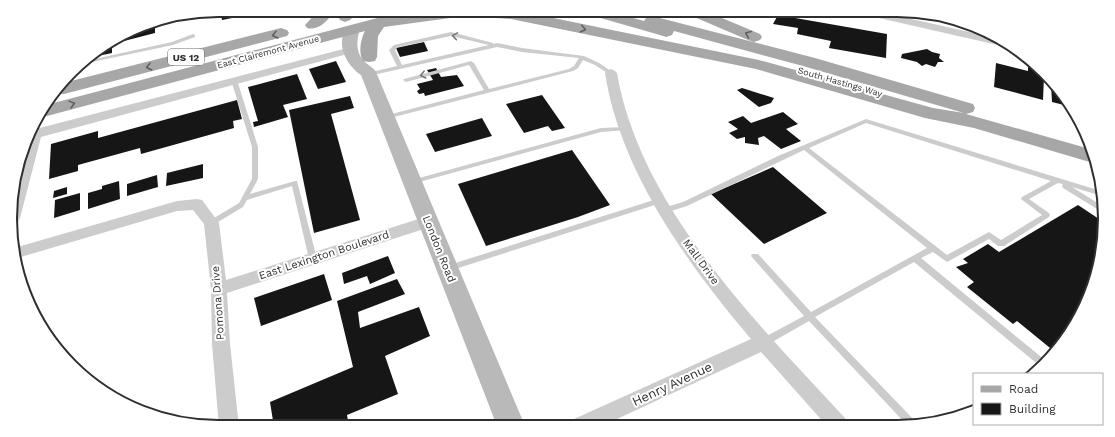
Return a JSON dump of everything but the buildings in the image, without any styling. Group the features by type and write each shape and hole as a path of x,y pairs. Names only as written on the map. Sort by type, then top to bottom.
{"main road":[{"path":"313,25 320,17"},
{"name":"East Clairemont Avenue","path":"65,88 313,25 366,17"},
{"path":"368,68 370,36 375,17"},
{"path":"526,17 748,63 932,114 978,123"},
{"name":"South Hastings Way","path":"612,17 1088,156"},
{"name":"South Hastings Way","path":"637,17 809,62 1083,142"},
{"path":"707,17 765,41 809,62"},
{"name":"East Clairemont Avenue","path":"50,109 347,19"}],"street":[{"path":"898,17 992,42"},
{"path":"35,134 234,80 351,50 348,40 347,19"},
{"name":"London Road","path":"347,19 360,36 368,68 386,117 509,420"},
{"name":"London Road","path":"351,50 356,64 368,68"},
{"name":"Mall Drive","path":"611,73 614,96 625,129 662,206 698,259 764,342 834,420"},
{"path":"17,202 32,150 33,140"},
{"name":"Pomona Drive","path":"20,252 177,206 197,204 211,223 219,289 221,344 228,420"},
{"name":"East Lexington Boulevard","path":"219,289 428,222"},
{"name":"Henry Avenue","path":"594,420 764,342"}],"lane":[{"path":"400,67 392,50 396,46 452,34 493,45"},
{"path":"94,61 173,43 193,36"},
{"path":"368,68 400,67 493,45 501,45 522,50 582,57 611,73"},
{"path":"386,117 571,70 576,67 582,57"},
{"path":"406,80 471,63 487,91"},
{"path":"211,223 241,205 255,179 255,147 234,80"},
{"path":"447,269 662,206 684,204 866,121 1096,192"},
{"path":"412,182 601,130 625,129"},
{"path":"805,148 947,259 989,235 1000,244 1047,215 1024,199 1057,180"},
{"path":"1057,180 1098,206"},
{"path":"245,198 295,183 313,259"},
{"path":"764,342 933,248"},
{"path":"754,256 908,420"},
{"path":"915,258 1040,360"}]}
